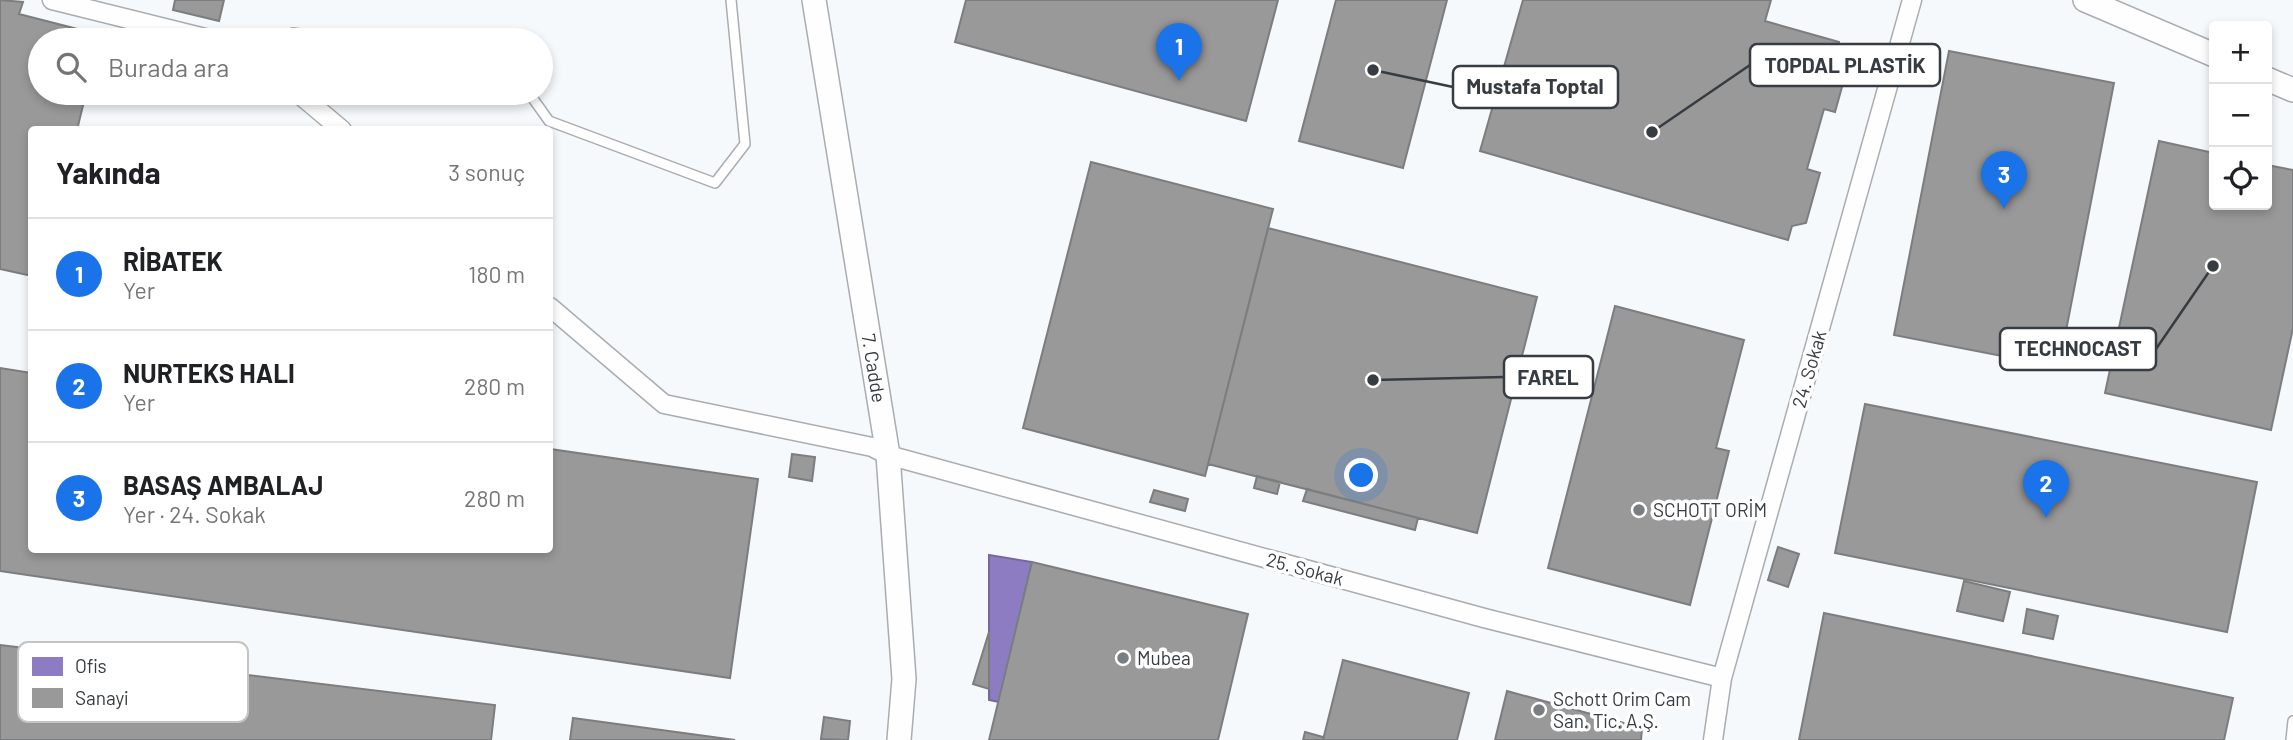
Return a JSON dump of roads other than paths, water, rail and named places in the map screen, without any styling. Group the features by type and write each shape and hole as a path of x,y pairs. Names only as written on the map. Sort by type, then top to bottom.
{"street":[{"path":"52,0 165,28"},
{"name":"7. Cadde","path":"814,0 888,455 904,679 899,740"},
{"name":"24. Sokak","path":"1713,740 1722,678 1912,0"},
{"path":"2085,0 2209,53"},
{"path":"2272,81 2293,90"},
{"path":"312,105 337,126"},
{"name":"25. Sokak","path":"553,310 664,404 872,447 888,455 1484,618 1722,678"}],"lane":[{"path":"538,105 549,121 715,183 745,144 731,0"},
{"path":"2291,740 2293,721"}],"place":[{"name":"Mustafa Toptal","path":"1373,70"},
{"name":"RİBATEK","path":"1179,81"},
{"name":"TOPDAL PLASTİK","path":"1652,132"},
{"name":"BASAŞ AMBALAJ","path":"2004,209"},
{"name":"TECHNOCAST","path":"2213,266"},
{"name":"FAREL","path":"1373,380"},
{"name":"SCHOTT ORİM","path":"1639,510"},
{"name":"NURTEKS HALI","path":"2046,518"},
{"name":"Mubea","path":"1123,658"},
{"name":"Schott Orim Cam San. Tic. A.Ş.","path":"1539,710"}]}
